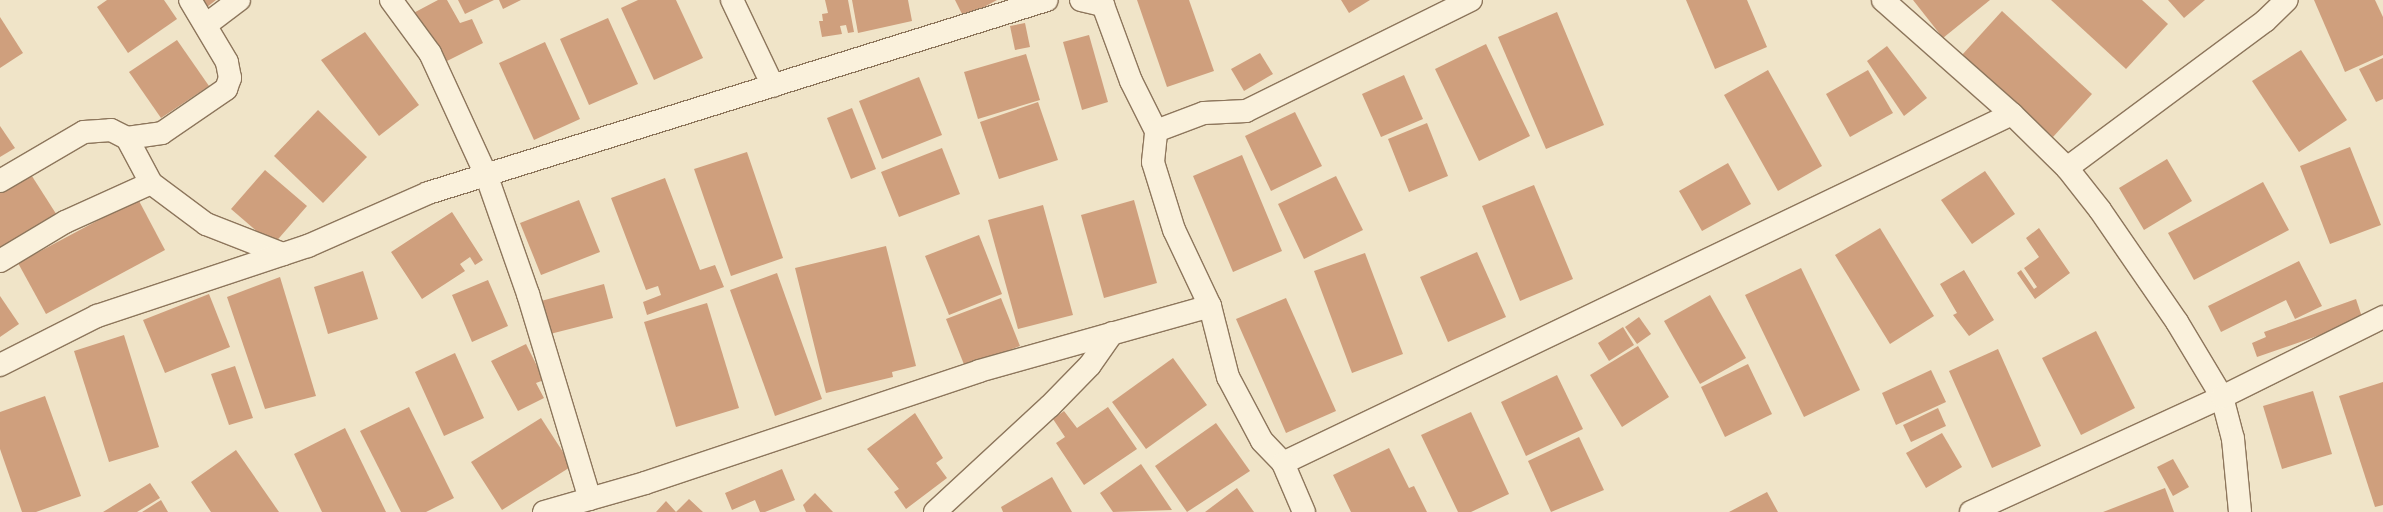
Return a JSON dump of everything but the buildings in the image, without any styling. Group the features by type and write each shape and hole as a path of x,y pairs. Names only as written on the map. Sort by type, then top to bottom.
{"street":[{"path":"0,181 84,132 110,130 127,138 162,133 226,89 230,78 227,62 207,24 190,0"},
{"path":"207,24 239,0"},
{"path":"391,0 430,53 487,177 528,294 590,499"},
{"path":"732,0 773,86"},
{"path":"0,365 96,316 283,254 428,193 487,177 1047,0"},
{"path":"1081,0 1103,5 1131,81 1156,131 1153,162 1174,230 1210,306 1228,377 1262,441 1283,463 1304,512"},
{"path":"1156,131 1204,113 1246,111 1471,0"},
{"path":"1883,0 2012,114 2067,168 2100,210 2177,322 2222,397 2233,439 2240,512"},
{"path":"2067,168 2265,21 2286,0"},
{"path":"1283,463 2012,114"},
{"path":"127,138 151,183 206,224 283,254"},
{"path":"0,261 65,222 151,183"},
{"path":"544,512 590,499 979,371 1210,306"},
{"path":"1971,512 2222,397 2383,317"},
{"path":"935,512 1050,406 1090,365 1112,333"}]}
